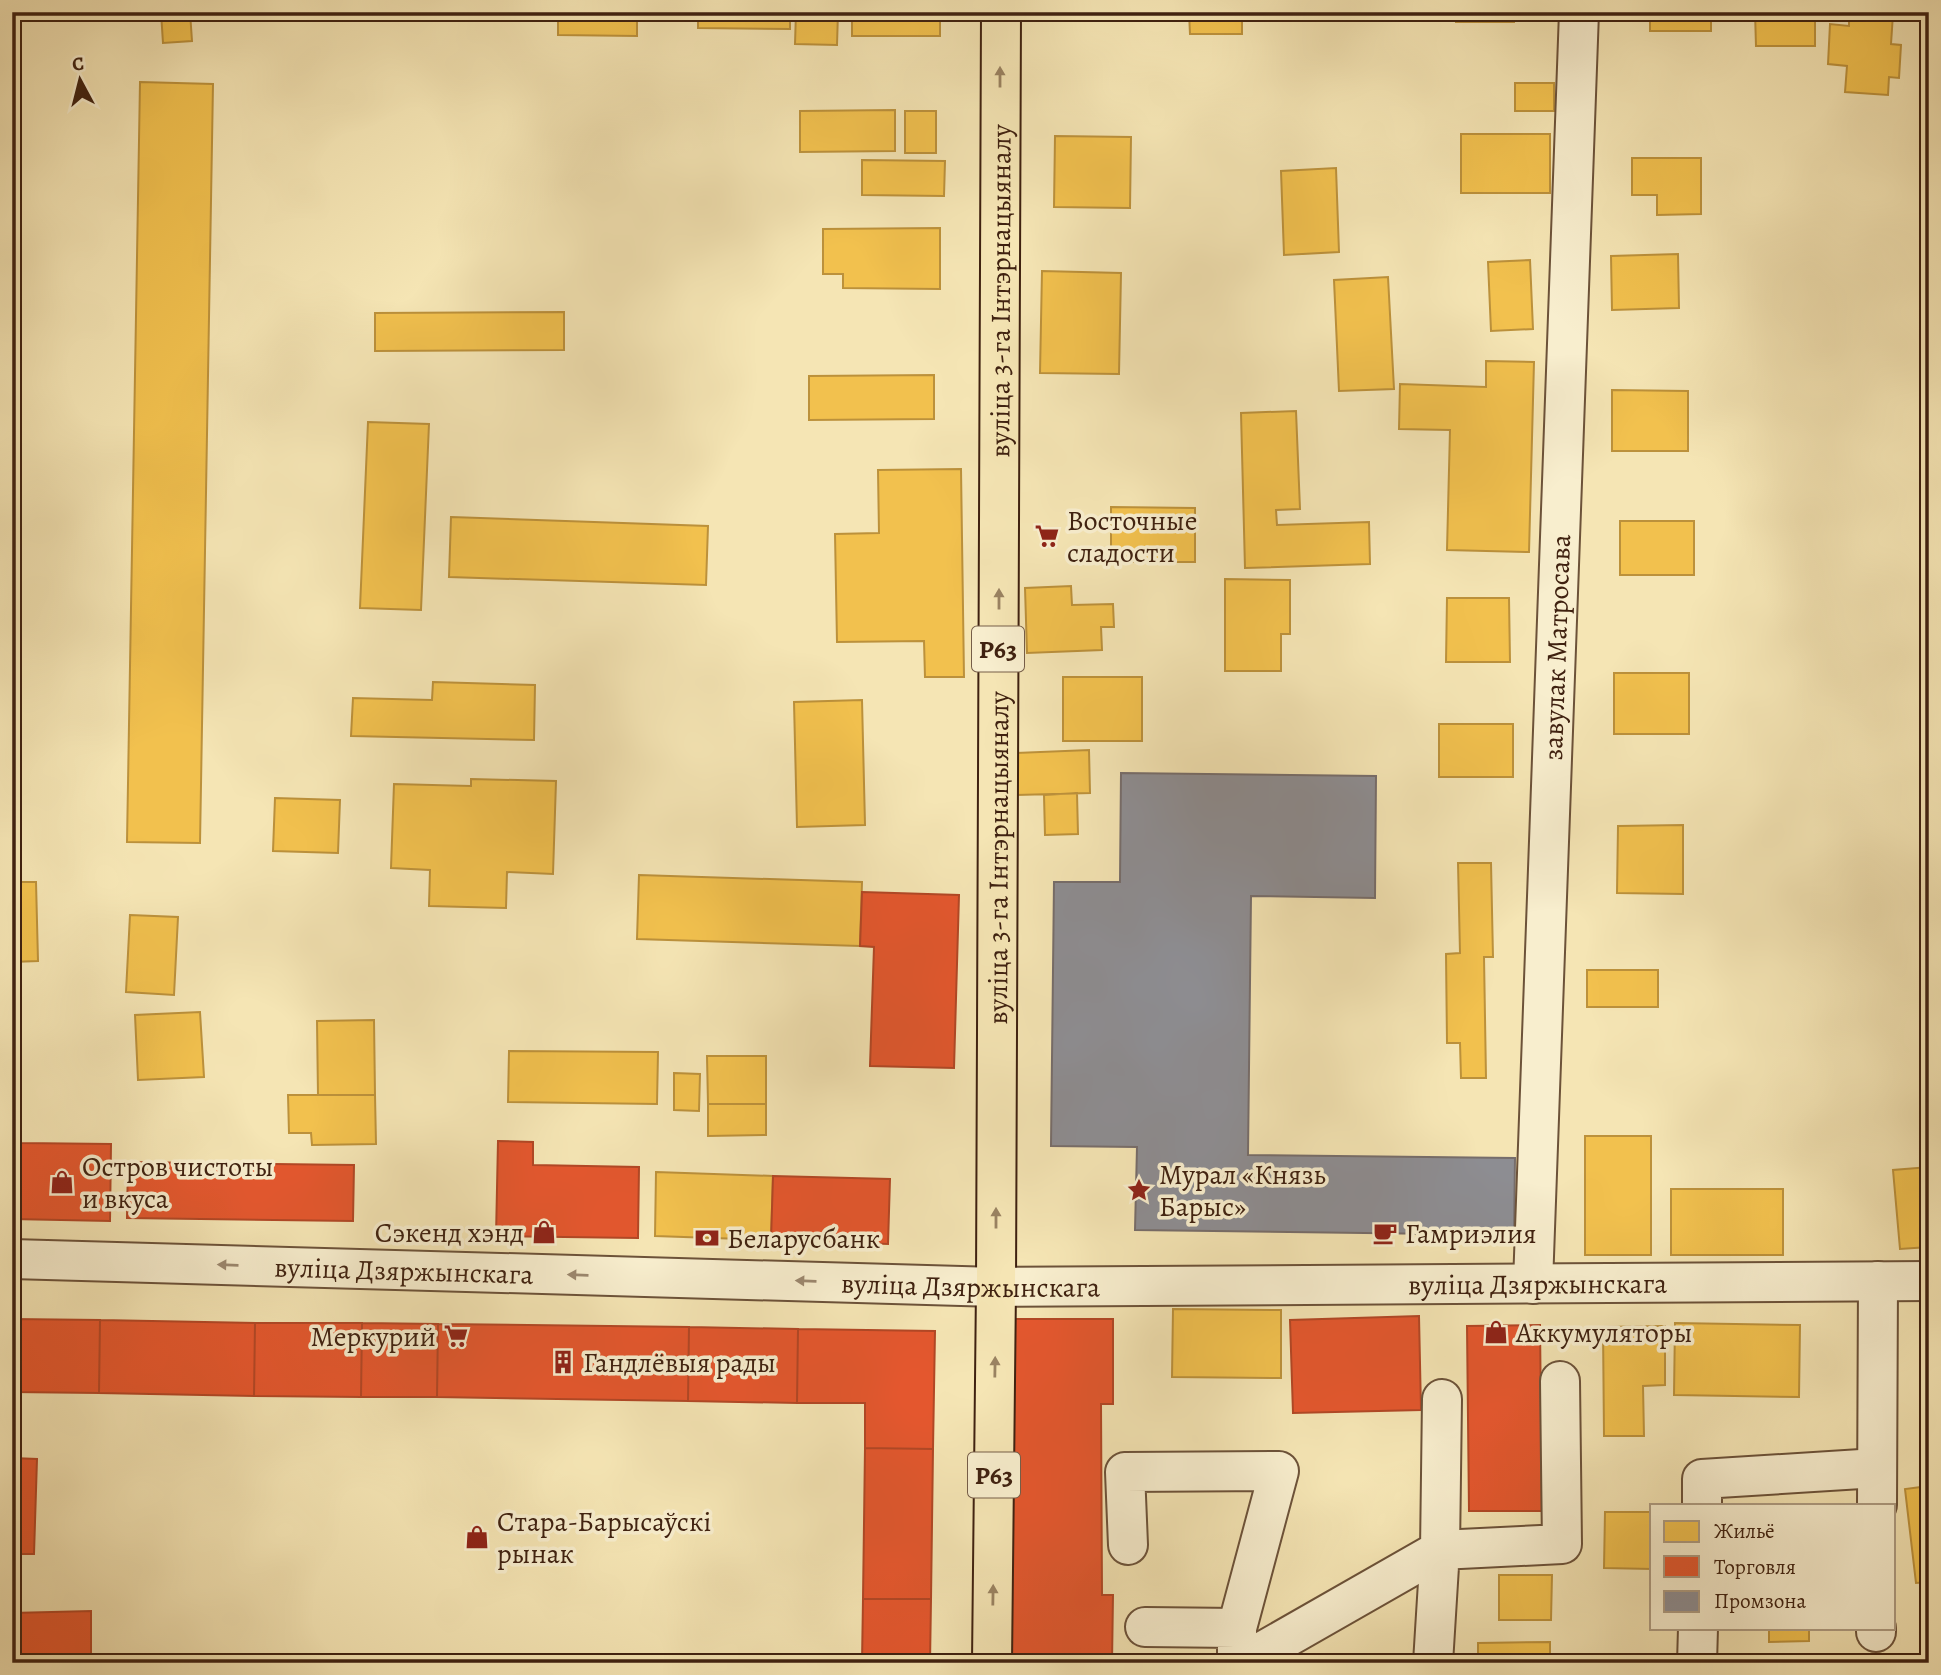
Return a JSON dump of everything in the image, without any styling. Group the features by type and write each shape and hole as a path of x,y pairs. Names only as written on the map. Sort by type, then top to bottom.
{"main road":[{"name":"вуліца 3-га Інтэрнацыяналу","path":"992,1663 1001,12"}],"street":[{"name":"завулак Матросава","path":"1533,1284 1580,12"},
{"name":"вуліца Дзяржынскага","path":"12,1259 996,1287 1929,1281"},
{"path":"1877,1504 1878,1281"},
{"path":"1144,1627 1239,1651 1440,1550 1562,1544 1560,1381"},
{"path":"1433,1663 1440,1550 1442,1399"},
{"path":"1702,1504 1702,1479 1877,1468"},
{"path":"1128,1545 1125,1472 1279,1471 1239,1651"},
{"path":"1697,1663 1698,1630"}],"building: Жильё":[{"path":"161,12 190,12 192,41 163,43"},
{"path":"558,12 637,12 637,36 558,35"},
{"path":"698,12 790,12 790,29 698,28"},
{"path":"796,12 838,12 837,45 795,44"},
{"path":"852,12 940,12 940,36 852,36"},
{"path":"1038,12 1111,12 1111,17 1038,17"},
{"path":"1189,12 1242,12 1242,34 1190,34"},
{"path":"1320,12 1388,12 1388,21 1320,21"},
{"path":"1456,12 1514,12 1514,22 1456,22"},
{"path":"1650,12 1711,12 1711,31 1650,31"},
{"path":"1755,12 1815,12 1815,46 1756,46"},
{"path":"1849,12 1893,14 1891,44 1901,45 1899,78 1889,77 1888,95 1845,92 1847,66 1828,64 1830,24 1849,26"},
{"path":"140,82 213,84 200,843 127,842"},
{"path":"1515,83 1554,83 1554,111 1515,111"},
{"path":"895,110 895,151 800,152 800,111"},
{"path":"905,111 936,111 936,153 905,153"},
{"path":"1461,134 1550,134 1550,193 1461,193"},
{"path":"1055,136 1131,137 1130,208 1054,207"},
{"path":"1632,158 1701,158 1701,214 1657,215 1657,195 1632,195"},
{"path":"862,160 945,161 944,196 862,195"},
{"path":"1336,168 1339,252 1284,255 1281,171"},
{"path":"940,228 940,289 843,288 843,274 823,274 823,229"},
{"path":"1678,254 1679,308 1612,310 1611,256"},
{"path":"1530,260 1533,329 1491,331 1488,262"},
{"path":"1042,271 1121,273 1119,374 1040,373"},
{"path":"1388,277 1394,389 1339,391 1334,280"},
{"path":"564,312 564,350 375,351 375,313"},
{"path":"1486,361 1534,362 1529,552 1447,550 1450,430 1399,429 1400,384 1486,387"},
{"path":"934,375 934,419 809,420 809,376"},
{"path":"1612,390 1688,391 1688,451 1612,451"},
{"path":"1296,411 1300,509 1276,510 1277,525 1369,522 1370,564 1245,568 1241,413"},
{"path":"368,422 429,424 421,610 360,608"},
{"path":"961,469 964,677 925,677 924,641 837,642 835,534 879,533 878,470"},
{"path":"1111,507 1195,508 1195,562 1111,562"},
{"path":"451,517 708,526 706,585 449,577"},
{"path":"1620,521 1694,521 1694,575 1620,575"},
{"path":"1225,579 1290,580 1290,634 1281,634 1281,671 1225,671"},
{"path":"1071,586 1072,605 1113,604 1114,627 1101,627 1102,650 1027,653 1025,588"},
{"path":"1447,598 1509,598 1510,662 1446,662"},
{"path":"1614,673 1689,673 1689,734 1614,734"},
{"path":"1063,677 1142,677 1142,741 1063,741"},
{"path":"433,682 535,685 534,740 351,736 353,698 432,700"},
{"path":"862,700 865,825 797,827 794,702"},
{"path":"1439,724 1513,724 1513,777 1439,777"},
{"path":"1089,750 1090,793 1014,795 1013,753"},
{"path":"471,779 556,781 553,874 507,872 506,908 429,906 430,870 391,868 394,784 471,786"},
{"path":"1077,793 1078,834 1045,835 1044,795"},
{"path":"275,798 340,800 338,853 273,851"},
{"path":"1683,825 1683,894 1617,893 1618,826"},
{"path":"1458,863 1491,863 1493,957 1484,957 1486,1078 1461,1078 1460,1043 1447,1043 1446,954 1460,953"},
{"path":"639,875 862,882 860,946 637,939"},
{"path":"12,882 36,882 38,961 12,962"},
{"path":"130,915 178,917 174,995 126,992"},
{"path":"1587,970 1658,970 1658,1007 1587,1007"},
{"path":"200,1012 204,1077 138,1080 135,1015"},
{"path":"374,1020 375,1095 318,1095 317,1021"},
{"path":"509,1051 658,1052 657,1104 508,1102"},
{"path":"707,1056 766,1056 766,1104 708,1104"},
{"path":"674,1073 700,1074 699,1111 674,1110"},
{"path":"288,1095 375,1095 376,1144 312,1145 311,1133 289,1133"},
{"path":"708,1104 766,1104 766,1135 708,1136"},
{"path":"1585,1136 1651,1136 1651,1255 1585,1255"},
{"path":"1929,1167 1929,1247 1900,1249 1893,1170"},
{"path":"656,1172 773,1176 771,1240 655,1236"},
{"path":"1671,1189 1783,1189 1783,1255 1671,1255"},
{"path":"1173,1309 1281,1310 1281,1378 1172,1377"},
{"path":"1675,1323 1800,1325 1799,1397 1674,1395"},
{"path":"1665,1326 1665,1385 1643,1386 1644,1436 1604,1436 1603,1327"},
{"path":"1929,1486 1929,1582 1916,1583 1905,1489"},
{"path":"1605,1512 1650,1512 1650,1569 1604,1568"},
{"path":"1499,1575 1552,1575 1551,1620 1499,1620"},
{"path":"1769,1630 1809,1630 1809,1641 1769,1642"},
{"path":"1550,1642 1550,1663 1478,1663 1478,1643"}],"building: Торговля":[{"path":"862,892 959,895 954,1068 870,1066 874,947 860,946"},
{"name":"Остров чистоты и вкуса","path":"12,1118 20,1118 20,1143 111,1144 110,1221 12,1219"},
{"path":"498,1141 533,1142 533,1165 639,1167 638,1238 496,1236"},
{"path":"128,1162 354,1165 353,1221 127,1218"},
{"path":"773,1176 890,1179 888,1244 771,1240"},
{"path":"1419,1316 1421,1410 1293,1413 1290,1320"},
{"path":"12,1319 100,1320 99,1393 12,1392"},
{"path":"1012,1319 1113,1319 1113,1404 1101,1404 1102,1595 1113,1595 1112,1663 1012,1663"},
{"path":"100,1320 255,1323 254,1396 99,1393"},
{"path":"255,1323 362,1323 361,1397 254,1396"},
{"path":"362,1323 438,1324 437,1397 361,1397"},
{"name":"Гандлёвыя рады","path":"438,1324 689,1327 688,1401 437,1397"},
{"path":"1540,1325 1542,1511 1469,1511 1467,1326"},
{"name":"Гандлёвыя рады","path":"689,1327 798,1329 797,1403 688,1401"},
{"path":"798,1329 935,1331 933,1449 865,1448 865,1403 797,1403"},
{"path":"865,1448 933,1449 931,1599 863,1599"},
{"path":"12,1458 37,1459 34,1554 12,1554"},
{"path":"863,1599 931,1599 930,1663 862,1663"},
{"path":"91,1611 91,1663 12,1663 12,1613"}],"building: Промзона":[{"path":"1121,773 1376,776 1375,898 1251,896 1248,1155 1515,1158 1514,1235 1135,1230 1137,1147 1051,1146 1054,882 1120,882"}],"place":[{"name":"Восточные сладости","path":"1047,536"},
{"name":"Остров чистоты и вкуса","path":"62,1182"},
{"name":"Мурал «Князь Барыс»","path":"1139,1190"},
{"name":"Сэкенд хэнд","path":"544,1232"},
{"name":"Гамриэлия","path":"1385,1233"},
{"name":"Беларусбанк","path":"707,1238"},
{"name":"Аккумуляторы","path":"1496,1332"},
{"name":"Меркурий","path":"456,1336"},
{"name":"Гандлёвыя рады","path":"563,1362"},
{"name":"Стара-Барысаўскі рынак","path":"477,1537"}]}
